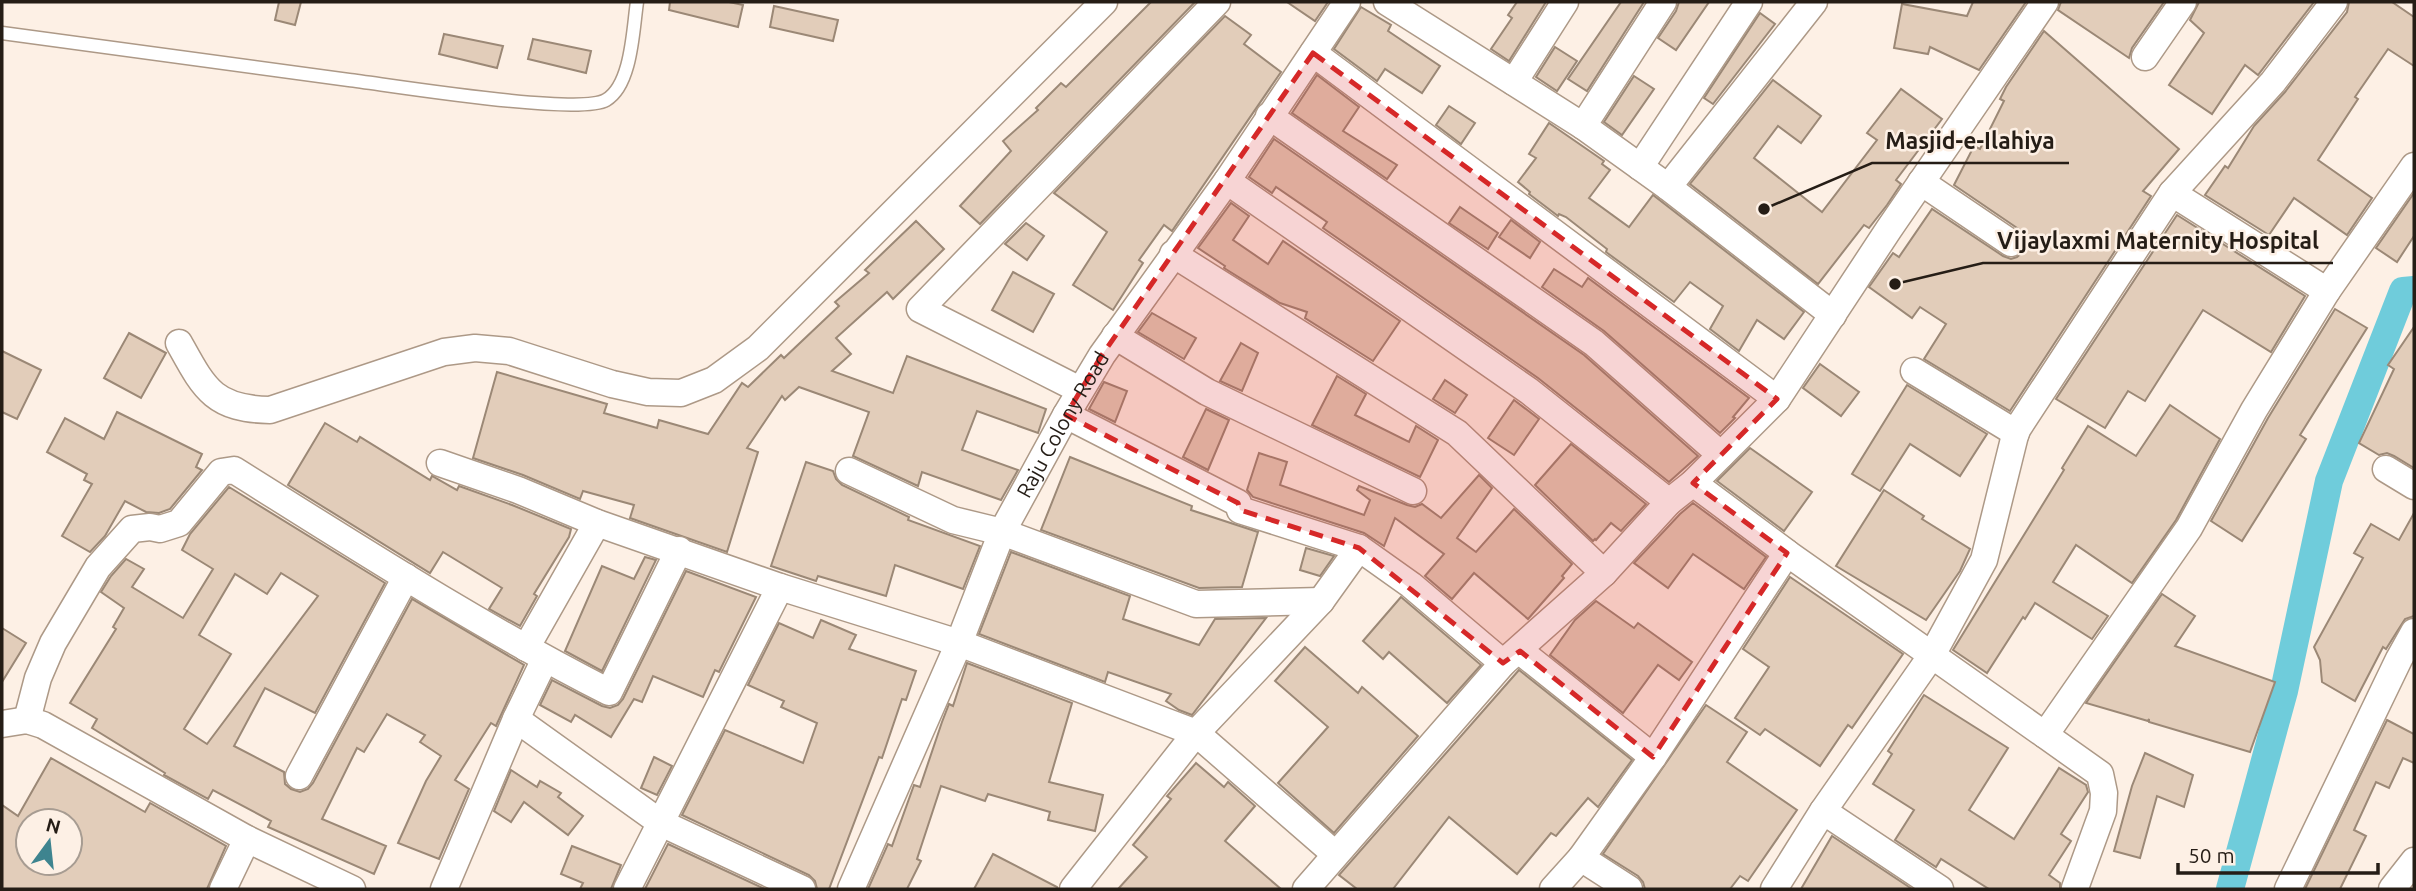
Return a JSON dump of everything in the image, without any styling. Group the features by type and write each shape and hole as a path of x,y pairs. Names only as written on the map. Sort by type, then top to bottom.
{"street":[{"path":"179,343 201,384 218,399 250,410 270,410 444,352 475,348 509,351 612,384 648,392 681,393 714,380 758,348 1104,2"},
{"path":"1080,390 920,309 1217,2"},
{"name":"Raju Colony Road","path":"851,889 959,643 1002,532 1066,415 1115,336 1227,181 1347,2"},
{"path":"1387,2 1583,125 1833,315"},
{"path":"1514,82 1565,2"},
{"path":"1583,125 1663,2"},
{"path":"1640,167 1748,2"},
{"path":"1668,187 1814,2"},
{"path":"1306,889 1511,657 1604,573 1669,502 1693,483 1777,399 2045,2"},
{"path":"2145,57 2183,2"},
{"path":"1774,889 1823,811 1932,655 1983,560 2016,433 2172,193 2273,82 2334,2"},
{"path":"1313,53 1777,399"},
{"path":"1269,116 1594,343 1721,455"},
{"path":"2045,735 2189,528 2254,410 2327,291 2414,166"},
{"path":"1227,181 1530,391 1669,502"},
{"path":"1921,182 2011,243"},
{"path":"2172,193 2327,291"},
{"path":"1173,254 1457,433 1604,573"},
{"path":"1115,336 1208,391 1413,491"},
{"path":"1914,371 2016,433"},
{"path":"1066,415 1238,503 1240,510 1359,548 1653,757"},
{"path":"440,463 518,490 597,523 780,587 959,643 1196,733 1335,854"},
{"path":"2386,469 2414,486"},
{"path":"352,889 247,839 43,725 9,722 38,678 53,643 98,567 132,529 160,529 178,523 221,472 234,470 535,654 609,692 679,550"},
{"path":"849,471 953,520 1002,532 1196,604 1321,601"},
{"path":"1693,483 1787,553 2100,774 2104,793 2103,811 2075,889"},
{"path":"444,889 516,719 535,654 597,523"},
{"path":"1073,889 1196,733 1321,601 1359,548"},
{"path":"1553,889 1581,858 1653,757 1787,553"},
{"path":"299,776 406,577"},
{"path":"627,889 780,587"},
{"path":"2288,889 2414,632"},
{"path":"516,719 661,823 802,889"},
{"path":"1823,811 1940,889"},
{"path":"223,889 247,839"},
{"path":"1581,858 1629,889"},
{"path":"2392,889 2414,861"}],"lane":[{"path":"2,33 422,90 521,102 585,105 607,100 617,91 628,62 637,2"}],"highlighted area":[{"path":"1313,53 1777,399 1693,483 1787,553 1653,757 1520,651 1503,663 1359,548 1240,510 1238,503 1066,415 1102,355"}],"building":[{"path":"279,2 301,2 295,25 275,20"},
{"path":"670,2 729,2 743,5 738,27 669,10"},
{"path":"1151,2 1195,2 980,224 960,206 1011,151 1003,141 1038,110 1036,108 1061,83 1066,87"},
{"path":"1287,2 1328,2 1315,21"},
{"path":"1517,2 1546,2 1509,61 1491,49 1512,18 1508,15"},
{"path":"1621,2 1644,2 1587,91 1568,79"},
{"path":"1679,2 1709,2 1676,50 1658,38"},
{"path":"1973,2 2026,2 1979,70 1930,47 1928,54 1894,48 1902,4 1967,16"},
{"path":"2061,2 2164,2 2132,48 2129,58 2058,10"},
{"path":"2199,2 2314,2 2258,75 2245,65 2212,114 2169,85 2204,33 2190,20"},
{"path":"2349,2 2392,2 2414,17 2414,66 2388,49 2355,97 2358,99 2318,160 2372,198 2347,235 2294,198 2269,235 2205,195 2225,166 2228,168 2254,126 2285,92 2347,12"},
{"path":"774,6 838,20 833,41 770,27"},
{"path":"1361,7 1391,25 1388,31 1440,66 1422,93 1385,69 1377,81 1334,49"},
{"path":"1760,13 1775,24 1713,104 1704,98"},
{"path":"1225,16 1251,35 1244,44 1281,72 1172,231 1164,225 1139,260 1143,263 1113,310 1073,285 1107,232 1054,193"},
{"path":"2044,31 2179,149 2143,191 2151,196 2010,411 1924,359 1946,324 1920,307 1912,318 1869,287 1893,253 1899,257 1932,209 2003,256 2011,259 2024,251 2027,243 2020,230 1954,185 1974,146 1980,149 2004,101 2000,99 2006,87"},
{"path":"444,34 503,46 497,68 439,54"},
{"path":"533,39 591,51 586,73 528,59"},
{"path":"1555,47 1577,61 1557,91 1536,77"},
{"path":"1317,75 1359,107 1343,131 1397,165 1387,179 1292,113"},
{"path":"1634,76 1654,89 1622,135 1604,122"},
{"path":"1773,80 1821,116 1801,143 1778,126 1754,158 1822,212 1877,140 1867,133 1901,89 1942,119 1896,180 1901,184 1887,205 1869,228 1864,225 1818,284 1690,184"},
{"path":"1449,106 1475,123 1461,144 1436,125"},
{"path":"1549,123 1604,161 1602,164 1610,170 1589,198 1629,227 1653,195 1804,312 1784,339 1757,320 1739,351 1710,329 1723,306 1690,282 1674,302 1606,252 1607,249 1566,217 1559,214 1558,216 1529,194 1518,182 1536,158 1529,154"},
{"path":"1274,139 1584,355 1698,456 1669,482 1538,378 1323,228 1327,222 1276,187 1272,193 1249,177"},
{"path":"2414,193 2414,236 2397,262 2376,248"},
{"path":"1231,203 1249,216 1233,240 1268,264 1283,241 1400,321 1373,361 1305,318 1307,312 1280,303 1224,268 1225,266 1198,248"},
{"path":"1460,207 1498,233 1488,249 1449,223"},
{"path":"2177,215 2305,296 2271,352 2203,310 2145,401 2128,391 2105,428 2056,399"},
{"path":"1511,220 1540,242 1530,258 1499,237"},
{"path":"916,221 944,249 893,299 887,292 836,338 851,354 832,371 893,393 907,356 1046,409 1038,433 977,411 962,450 1018,470 1001,500 922,472 918,486 853,456 869,412 799,387 785,400 782,396 747,448 758,452 727,552 630,518 634,505 583,491 580,499 473,458 497,372 607,404 604,413 657,428 659,420 708,434 742,383 748,387 781,355 784,358 839,306 835,302 869,273 865,270"},
{"path":"1026,223 1044,236 1027,260 1005,244"},
{"path":"1554,269 1582,287 1588,278 1749,398 1733,417 1735,418 1720,433 1604,331 1542,287"},
{"path":"1013,272 1054,294 1033,332 992,310"},
{"path":"2335,309 2367,328 2300,435 2306,439 2242,541 2211,521 2268,418"},
{"path":"1152,313 1196,338 1184,359 1138,332"},
{"path":"2414,327 2414,468 2387,453 2379,455 2359,443 2394,369 2388,365"},
{"path":"129,333 166,353 141,398 104,378"},
{"path":"1241,343 1258,353 1242,391 1220,381"},
{"path":"2,351 41,370 17,419 2,412"},
{"path":"1820,364 1859,392 1841,416 1803,388"},
{"path":"1337,376 1366,394 1355,415 1409,442 1416,426 1438,440 1420,477 1312,425"},
{"path":"1445,380 1467,395 1455,413 1433,399"},
{"path":"1104,382 1127,391 1115,422 1089,409"},
{"path":"1907,385 1987,434 1960,476 1910,444 1880,491 1852,474"},
{"path":"1514,400 1539,419 1514,455 1488,438"},
{"path":"2170,405 2220,439 2176,520 2132,583 2076,545 2053,582 2108,616 2092,639 2035,603 1987,673 1953,650 2064,470 2062,468 2088,426 2136,456"},
{"path":"1206,409 1229,420 1208,470 1183,457"},
{"path":"117,412 202,454 196,467 202,470 170,509 159,513 146,512 125,501 105,536 90,552 62,536 92,484 84,480 87,474 47,452 65,418 104,439"},
{"path":"325,423 357,442 360,437 430,480 432,476 457,490 459,486 571,529 569,537 534,594 537,596 520,626 489,609 502,588 443,552 430,573 288,485"},
{"path":"1571,444 1646,504 1621,531 1611,523 1593,541 1535,485"},
{"path":"1750,448 1812,492 1784,531 1717,481"},
{"path":"1259,453 1287,462 1280,485 1364,515 1370,500 1357,490 1359,486 1407,505 1415,507 1422,504 1441,518 1479,475 1492,488 1457,538 1476,552 1514,509 1572,564 1562,576 1564,578 1528,619 1474,573 1452,599 1425,576 1444,554 1395,518 1384,546 1364,533 1253,497 1247,490"},
{"path":"1070,457 1192,506 1191,510 1258,532 1242,587 1199,588 1041,530"},
{"path":"806,462 833,471 842,485 909,517 908,520 980,546 963,589 895,565 886,596 818,576 816,581 771,566"},
{"path":"229,487 385,583 315,713 265,688 234,746 284,772 285,784 291,789 300,792 313,783 412,599 524,665 496,726 491,723 455,780 469,789 439,859 398,843 426,781 441,756 420,742 425,735 387,714 364,752 357,748 322,819 386,846 374,874 268,827 271,821 213,790 208,799 164,775 165,773 92,728 97,719 70,703 116,629 113,627 124,608 101,592 126,559 144,569 132,587 183,618 213,569 182,550 190,534","holes":["281,573 318,596 207,744 184,729 231,654 199,635 235,574 267,594"]},
{"path":"1884,490 1924,516 1922,519 1970,549 1960,571 1926,620 1836,566"},
{"path":"1693,503 1766,557 1744,589 1693,554 1668,588 1634,563"},
{"path":"2414,513 2414,616 2405,619 2386,649 2383,647 2355,701 2322,682 2320,660 2314,647 2363,558 2354,553 2371,524 2399,540"},
{"path":"1306,548 1334,556 1320,576 1300,570"},
{"path":"1011,552 1130,596 1123,619 1199,645 1215,619 1266,618 1192,715 1166,701 1171,694 1108,672 1105,682 979,634"},
{"path":"645,557 656,560 602,671 565,651 602,566 634,579"},
{"path":"686,571 756,597 719,672 715,670 703,697 653,676 642,702 634,699 611,737 575,715 571,722 540,705 552,680 602,706 610,708 618,705"},
{"path":"1790,577 1903,654 1852,728 1848,725 1820,766 1765,729 1760,735 1735,718 1769,667 1743,649"},
{"path":"2162,594 2195,616 2175,646 2275,682 2250,752 2149,722 2149,719 2148,721 2086,703"},
{"path":"1401,597 1481,665 1447,703 1389,652 1383,659 1363,641"},
{"path":"1596,601 1634,628 1638,623 1692,662 1679,680 1658,665 1623,713 1550,655 1575,620"},
{"path":"821,620 856,635 849,649 916,671 906,700 902,699 882,758 879,757 829,889 817,889 815,881 809,875 682,815 725,730 803,763 817,723 781,707 784,701 748,685 779,623 813,638"},
{"path":"2,628 26,643 2,682"},
{"path":"1305,647 1358,693 1362,687 1418,736 1334,833 1278,783 1328,727 1275,681"},
{"path":"967,663 1072,703 1049,782 1103,795 1095,831 1048,820 1050,812 988,794 985,801 941,786 917,859 921,861 907,889 868,889 888,844 892,846 914,785 920,787 942,722 949,704 953,706"},
{"path":"1519,670 1632,760 1598,807 1588,798 1556,836 1551,833 1517,874 1449,817 1393,889 1357,889 1339,875"},
{"path":"1924,695 2008,748 1969,810 2014,839 2059,768 2086,785 2088,792 2061,834 2071,841 2049,875 2060,883 2060,889 1989,889 1941,859 1936,867 1895,840 1914,810 1873,784 1892,754 1888,751"},
{"path":"1706,705 1747,732 1727,762 1797,810 1748,881 1740,876 1730,889 1645,889 1638,876 1603,854"},
{"path":"2387,720 2414,734 2414,763 2403,758 2389,788 2376,782 2354,830 2366,836 2340,889 2305,889"},
{"path":"2145,753 2193,775 2184,807 2157,796 2140,858 2114,851 2132,786"},
{"path":"654,757 672,766 657,795 641,788"},
{"path":"51,758 145,812 150,803 226,846 207,889 2,889 2,805 14,813 14,877 84,877 84,807 23,807"},
{"path":"1196,763 1224,787 1228,782 1255,806 1225,841 1281,889 1118,889 1147,857 1133,845 1171,799 1167,796"},
{"path":"511,770 537,787 540,781 561,793 558,797 583,816 568,835 524,802 511,822 494,811"},
{"path":"1832,836 1912,889 1801,889"},
{"path":"668,844 765,889 645,889"},
{"path":"572,846 621,865 611,889 580,889 583,883 561,874"},
{"path":"993,854 1057,887 1058,889 974,889"}],"waterway":[{"path":"2230,889 2284,691 2329,481 2403,291 2414,290"}],"place":[{"name":"Masjid-e-Ilahiya","path":"1764,209"},
{"name":"Vijaylaxmi Maternity Hospital","path":"1895,284"}]}
